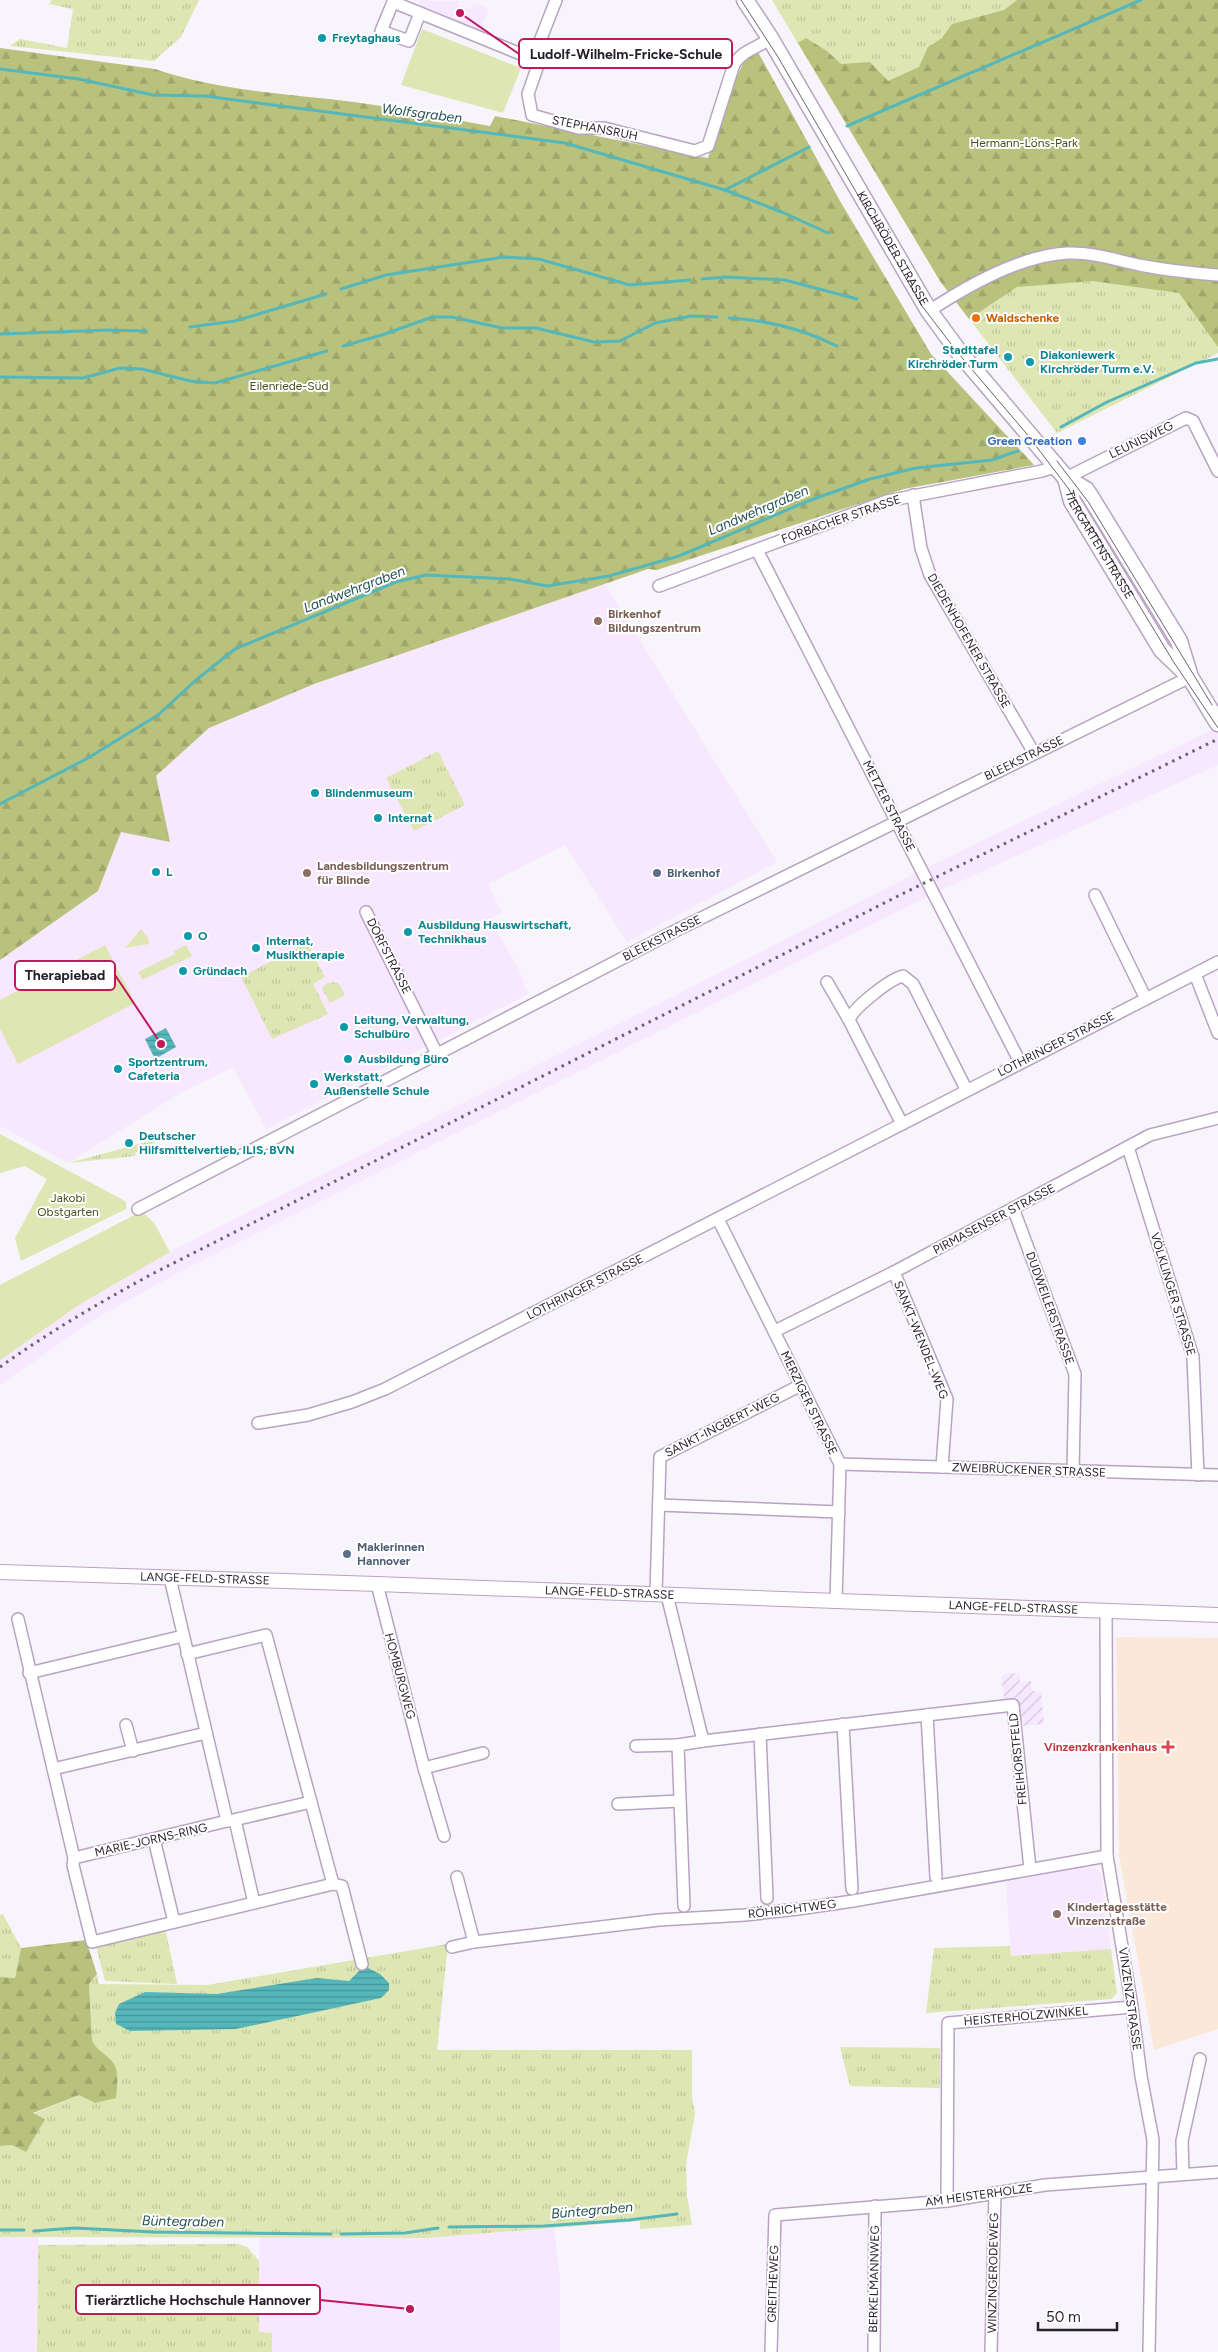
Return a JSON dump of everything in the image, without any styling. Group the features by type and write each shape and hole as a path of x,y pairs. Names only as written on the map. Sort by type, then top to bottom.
{"main road":[{"name":"KIRCHRÖDER STRASSE","path":"745,0 770,38 929,311 960,352 1062,472"},
{"name":"TIERGARTENSTRASSE","path":"1062,472 1072,501 1162,650 1190,677 1218,723"}],"street":[{"name":"STEPHANSRUH","path":"556,0 533,59 537,68 528,94 532,115 578,128 604,128 695,151 708,146 734,64 742,53 758,47 770,38"},
{"path":"420,13 409,41 381,31 393,1 533,59"},
{"path":"929,311 1002,270 1028,259 1048,255 1090,254 1180,271 1218,275"},
{"name":"LEUNISWEG","path":"1062,472 1186,418 1193,421 1218,471"},
{"name":"FORBACHER STRASSE","path":"659,586 887,501 1042,471 1062,472"},
{"name":"DIEDENHOFENER STRASSE","path":"913,495 921,548 930,575 1034,753"},
{"name":"METZER STRASSE","path":"757,550 1020,1062"},
{"name":"BLEEKSTRASSE","path":"138,1209 664,937 1190,677"},
{"path":"1095,895 1146,999"},
{"name":"DORFSTRASSE","path":"366,912 437,1054"},
{"name":"LOTHRINGER STRASSE","path":"258,1423 308,1416 385,1389 1218,962"},
{"path":"1195,974 1218,1033"},
{"path":"849,1020 851,1014 867,1000 896,978 903,976 913,984 966,1090"},
{"path":"827,982 849,1020 902,1124"},
{"name":"PIRMASENSER STRASSE","path":"774,1332 894,1272 1150,1135 1218,1118"},
{"name":"VÖLKLINGER STRASSE","path":"1128,1146 1193,1357 1198,1475"},
{"name":"DUDWEILERSTRASSE","path":"1013,1208 1074,1374 1073,1471"},
{"name":"MERZIGER STRASSE","path":"718,1219 799,1386 840,1464 836,1601"},
{"name":"SANKT-WENDEL-WEG","path":"894,1272 947,1399 942,1467"},
{"name":"SANKT-INGBERT-WEG","path":"661,1594 660,1456 799,1386"},
{"name":"ZWEIBRÜCKENER STRASSE","path":"840,1464 1218,1475"},
{"path":"659,1505 839,1512"},
{"name":"LANGE-FELD-STRASSE","path":"0,1572 1218,1615"},
{"path":"170,1578 206,1732 254,1903"},
{"name":"HOMBURGWEG","path":"377,1584 424,1768 444,1836"},
{"path":"661,1594 703,1741"},
{"name":"VINZENZSTRASSE","path":"1106,1611 1108,1856 1141,2076 1154,2140 1149,2352"},
{"path":"18,1619 92,1942 333,1884 342,1886 362,1964"},
{"path":"187,1654 266,1635 333,1884"},
{"path":"29,1672 183,1636"},
{"name":"FREIHORSTFELD","path":"636,1746 678,1746 760,1734 1012,1705 1030,1869"},
{"path":"927,1715 936,1877"},
{"path":"843,1724 852,1889"},
{"path":"126,1725 133,1751"},
{"path":"53,1769 206,1732"},
{"path":"760,1734 767,1898"},
{"path":"678,1746 684,1906"},
{"path":"424,1768 483,1752"},
{"path":"618,1804 680,1801"},
{"name":"MARIE-JORNS-RING","path":"74,1858 310,1802"},
{"path":"154,1839 174,1922"},
{"name":"RÖHRICHTWEG","path":"452,1947 474,1942 659,1920 768,1913 861,1900 1108,1856"},
{"path":"457,1877 474,1942"},
{"name":"HEISTERHOLZWINKEL","path":"947,2201 948,2022 1132,2007"},
{"path":"1183,2174 1182,2141 1200,2059"},
{"name":"AM HEISTERHOLZE","path":"775,2215 947,2201 1045,2185 1218,2172"},
{"name":"WINZINGERODEWEG","path":"991,2352 995,2193"},
{"name":"BERKELMANNWEG","path":"874,2352 875,2206"},
{"name":"GREITHEWEG","path":"771,2352 775,2215"}],"shaded area":[{"path":"421,0 452,2 458,0 458,5 470,9 474,3 489,9 479,32 418,6"},
{"name":"Landesbildungszentrum für Blinde","path":"605,584 777,862 627,942 565,845 488,884 502,913 490,919 518,968 528,994 266,1129 233,1067 180,1093 68,1163 0,1126 0,960 98,891 121,832 156,776 209,728 314,684"},
{"path":"1218,727 1218,765 945,888 181,1271 91,1321 0,1385 0,1360 82,1303 170,1252 930,866"},
{"name":"Vinzenzkrankenhaus","path":"1116,1637 1218,1638 1218,2029 1154,2050 1119,1856"},
{"path":"1019,1673 1020,1682 1031,1681 1032,1691 1041,1691 1044,1724 1020,1726 1017,1698 1004,1699 1001,1675"},
{"name":"Kindertagesstätte Vinzenzstraße","path":"1073,1867 1095,1868 1101,1873 1111,1949 1011,1956 1006,1882"},
{"path":"554,2228 560,2278 560,2352 272,2352 272,2333 259,2333 259,2237 426,2238"},
{"path":"0,2237 38,2237 37,2352 0,2352"}],"green space":[{"path":"52,0 199,0 181,37 154,61 10,46 20,39 67,48 73,9 49,4"},
{"name":"Hermann-Löns-Park","path":"772,0 1218,0 1218,353 1057,433 940,281"},
{"name":"Hermann-Löns-Park","path":"1017,0 1218,0 1218,347 1179,293 1093,281 1017,287 969,319 940,281 798,43 806,38 827,51 841,64 870,62 888,81 919,67 928,47 942,38 952,24 1004,10"},
{"path":"422,29 521,68 503,113 401,85"},
{"name":"Eilenriede-Süd","path":"753,43 840,201 931,354 1034,465 904,489 657,570 648,569 314,684 209,728 156,776 170,842 121,832 98,891 0,960 0,48 155,69 228,87 371,104 490,126 495,116 708,158 723,105"},
{"path":"438,751 465,805 414,831 386,778"},
{"path":"141,929 148,938 149,944 125,948"},
{"path":"307,943 325,977 313,984 328,1014 272,1039 241,977"},
{"path":"105,945 135,1003 18,1064 0,1029 0,1000"},
{"path":"186,945 192,956 142,980 138,972 175,954 174,951"},
{"path":"333,982 339,984 345,995 330,1003 322,989 325,984"},
{"name":"Jakobi Obstgarten","path":"0,1134 123,1200 126,1202 126,1209 21,1261 15,1238 47,1179 25,1166 0,1173"},
{"path":"162,1138 135,1153 136,1156 68,1163"},
{"path":"142,1211 154,1223 170,1252 82,1303 0,1360 0,1285"},
{"path":"3,1914 21,1948 15,1978 0,1977 0,1915"},
{"path":"165,1928 177,1984 105,1981 96,1946"},
{"path":"86,1940 97,1974 89,1984 92,2040 116,2068 116,2098 95,2103 79,2095 33,2113 45,2119 26,2152 12,2145 0,2146 0,1977 15,1978 21,1948"},
{"path":"448,1944 437,2050 692,2050 692,2098 695,2114 686,2164 687,2196 692,2225 640,2229 640,2221 426,2238 0,2237 0,2146 12,2145 45,2119 33,2114 79,2095 95,2103 113,2062 95,2048 92,2040 89,1984 97,1974 99,1984 207,1985"},
{"path":"1010,1946 1011,1956 1111,1949 1117,1993 1111,1999 926,2013 934,1948"},
{"path":"840,2047 940,2048 940,2088 850,2086"},
{"path":"238,2244 247,2247 259,2261 259,2332 272,2333 272,2352 37,2352 38,2245"}],"water":[{"path":"166,1028 176,1047 155,1059 145,1039"},
{"path":"368,1968 380,1974 389,1983 389,1990 381,1998 236,2029 130,2031 116,2024 115,2013 119,2004 145,1992 217,1994 317,1978 349,1981 359,1971"}],"waterway":[{"path":"847,126 1141,0"},
{"name":"Wolfsgraben","path":"0,69 79,79 153,95 205,96 565,143 725,190 784,213 828,233"},
{"path":"725,190 809,147"},
{"path":"341,289 386,275 504,257 539,259 630,285 690,280"},
{"path":"702,279 726,277 785,280 857,299"},
{"path":"190,327 235,321 326,294"},
{"path":"343,346 382,335 432,317 452,317 502,328 536,328 594,342 620,341 655,323 691,316 717,317"},
{"path":"729,318 784,326 837,346"},
{"path":"0,334 108,330 146,331"},
{"path":"0,377 83,378 120,368 142,369 190,381 215,383 327,351"},
{"name":"Landwehrgraben","path":"1061,427 1107,402 1196,363 1218,359"},
{"name":"Landwehrgraben","path":"0,804 88,758 158,715 196,680 235,649 396,582 426,575 510,579 547,586 609,576 679,556 808,501 870,479 916,468 992,460 1018,451"},
{"name":"Büntegraben","path":"449,2227 544,2226 629,2220 677,2214"},
{"name":"Büntegraben","path":"34,2231 75,2228 153,2232 331,2234"},
{"name":"Büntegraben","path":"341,2234 405,2233 438,2228"},
{"name":"Büntegraben","path":"0,2230 24,2230"}],"tram line":[{"path":"741,0 778,57 922,306 958,353 1026,433 1068,488 1173,661 1218,728"},
{"path":"1057,461 1089,503 1212,705"}],"railway":[{"path":"0,1367 75,1318 152,1274 902,894 1218,739"}],"place":[{"name":"Ludolf-Wilhelm-Fricke-Schule","path":"460,13"},
{"name":"Freytaghaus","path":"322,38"},
{"name":"Waldschenke","path":"976,318"},
{"name":"Stadttafel Kirchröder Turm","path":"1008,357"},
{"name":"Diakoniewerk Kirchröder Turm e.V.","path":"1030,362"},
{"name":"Green Creation","path":"1082,441"},
{"name":"Birkenhof Bildungszentrum","path":"598,621"},
{"name":"Blindenmuseum","path":"315,793"},
{"name":"Internat","path":"378,818"},
{"name":"L","path":"156,872"},
{"name":"Landesbildungszentrum für Blinde","path":"307,873"},
{"name":"Birkenhof","path":"657,873"},
{"name":"Ausbildung Hauswirtschaft, Technikhaus","path":"408,932"},
{"name":"O","path":"188,936"},
{"name":"Internat, Musiktherapie","path":"256,948"},
{"name":"Gründach","path":"183,971"},
{"name":"Leitung, Verwaltung, Schulbüro","path":"344,1027"},
{"name":"Therapiebad","path":"161,1044"},
{"name":"Ausbildung Büro","path":"348,1059"},
{"name":"Sportzentrum, Cafeteria","path":"118,1069"},
{"name":"Werkstatt, Außenstelle Schule","path":"314,1084"},
{"name":"Deutscher Hilfsmittelvertieb, ILIS, BVN","path":"129,1143"},
{"name":"Maklerinnen Hannover","path":"347,1554"},
{"name":"Vinzenzkrankenhaus","path":"1168,1747"},
{"name":"Kindertagesstätte Vinzenzstraße","path":"1057,1914"},
{"name":"Tierärztliche Hochschule Hannover","path":"410,2309"}]}
